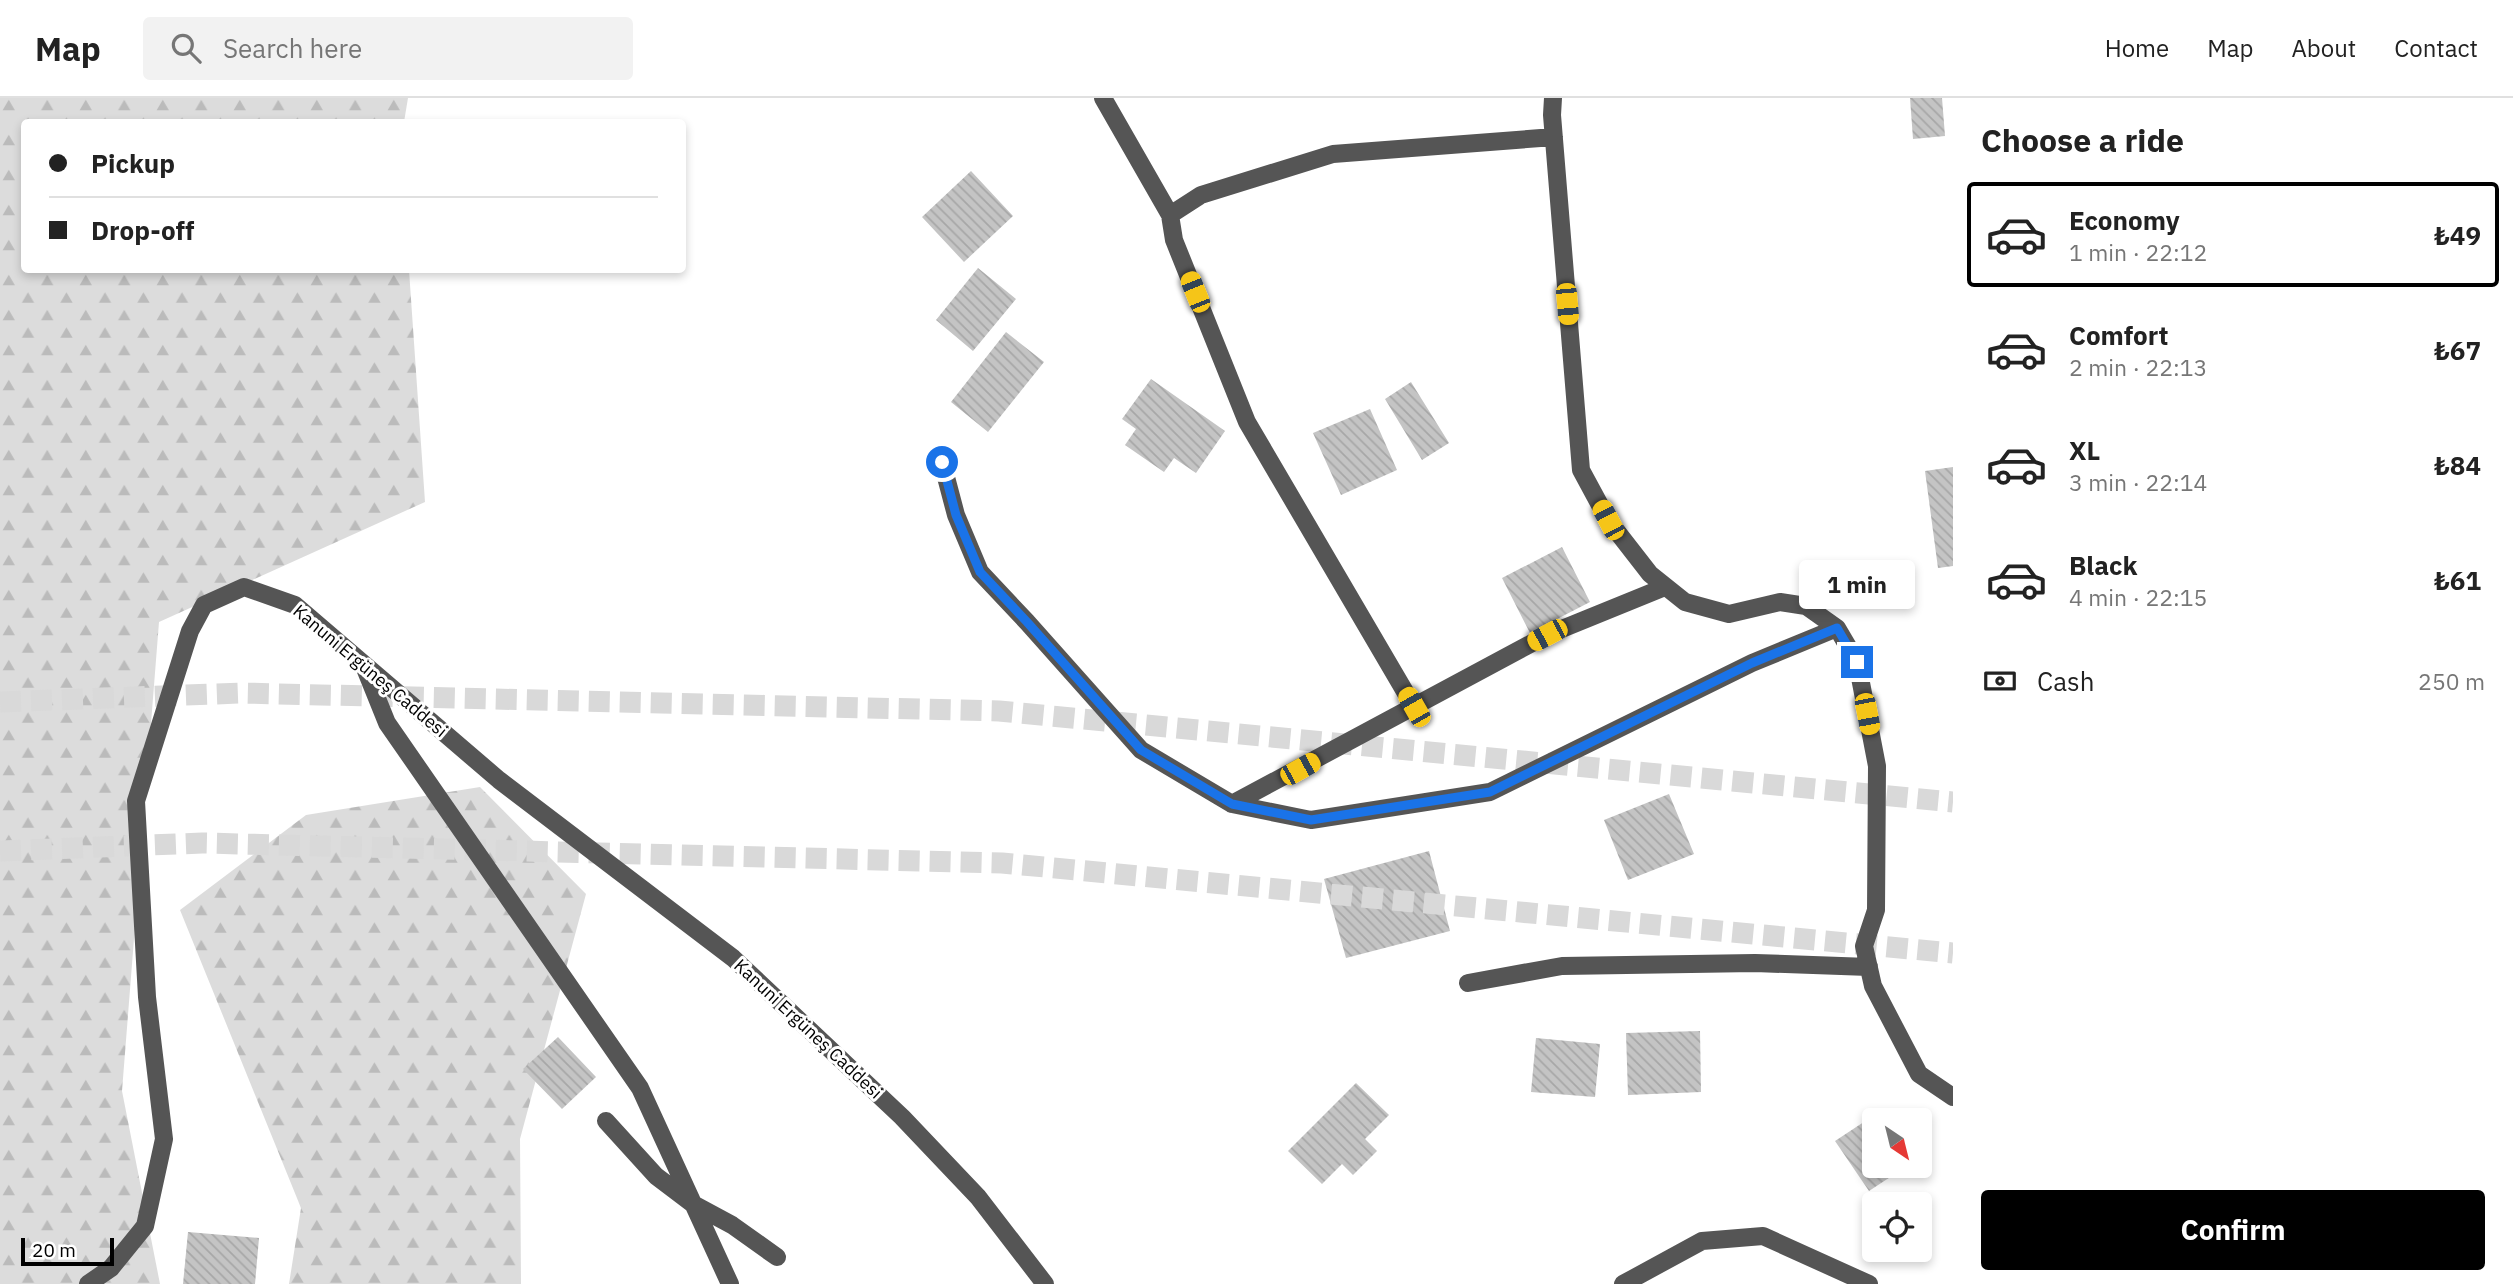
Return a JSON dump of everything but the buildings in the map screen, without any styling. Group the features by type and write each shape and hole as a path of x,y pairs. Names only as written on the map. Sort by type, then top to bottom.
{"street":[{"path":"1103,98 1170,215 1174,240 1247,422 1414,707"},
{"path":"1553,98 1581,470 1608,520 1650,574 1685,602 1729,614 1780,602 1806,606 1837,628 1857,662 1877,766 1876,910 1864,946 1872,986 1919,1074 1953,1097"},
{"path":"1170,215 1201,195 1333,155 1554,137"},
{"path":"942,462 956,515 980,572 1141,750 1232,804 1311,820 1490,792 1752,663 1837,628"},
{"name":"Kanuni Ergüneş Caddesi","path":"88,1284 111,1268 145,1226 164,1139 148,997 136,801 190,631 204,604 244,587 295,605 499,780 733,958 902,1117 978,1197 1045,1284"},
{"path":"1232,804 1547,635 1665,587"},
{"path":"362,663 387,723 640,1088 674,1157 730,1284"},
{"path":"1468,983 1562,966 1755,963 1869,967"},
{"path":"606,1121 656,1176 693,1204 732,1225 777,1257"},
{"path":"1623,1284 1702,1241 1763,1236 1869,1284"}],"green space":[{"path":"0,98 408,98 404,119 21,119 21,273 409,273 425,502 159,622 122,1091 160,1284 0,1284"},
{"path":"480,787 586,894 520,1139 521,1284 289,1284 301,1208 180,910 306,815"}],"tunnel":[{"path":"0,702 241,693 999,711 1953,802"},
{"path":"0,851 202,843 1002,863 1953,953"}],"route":[{"path":"942,462 956,515 980,572 1141,750 1232,804 1311,820 1490,792 1752,663 1837,628 1857,662"}]}
